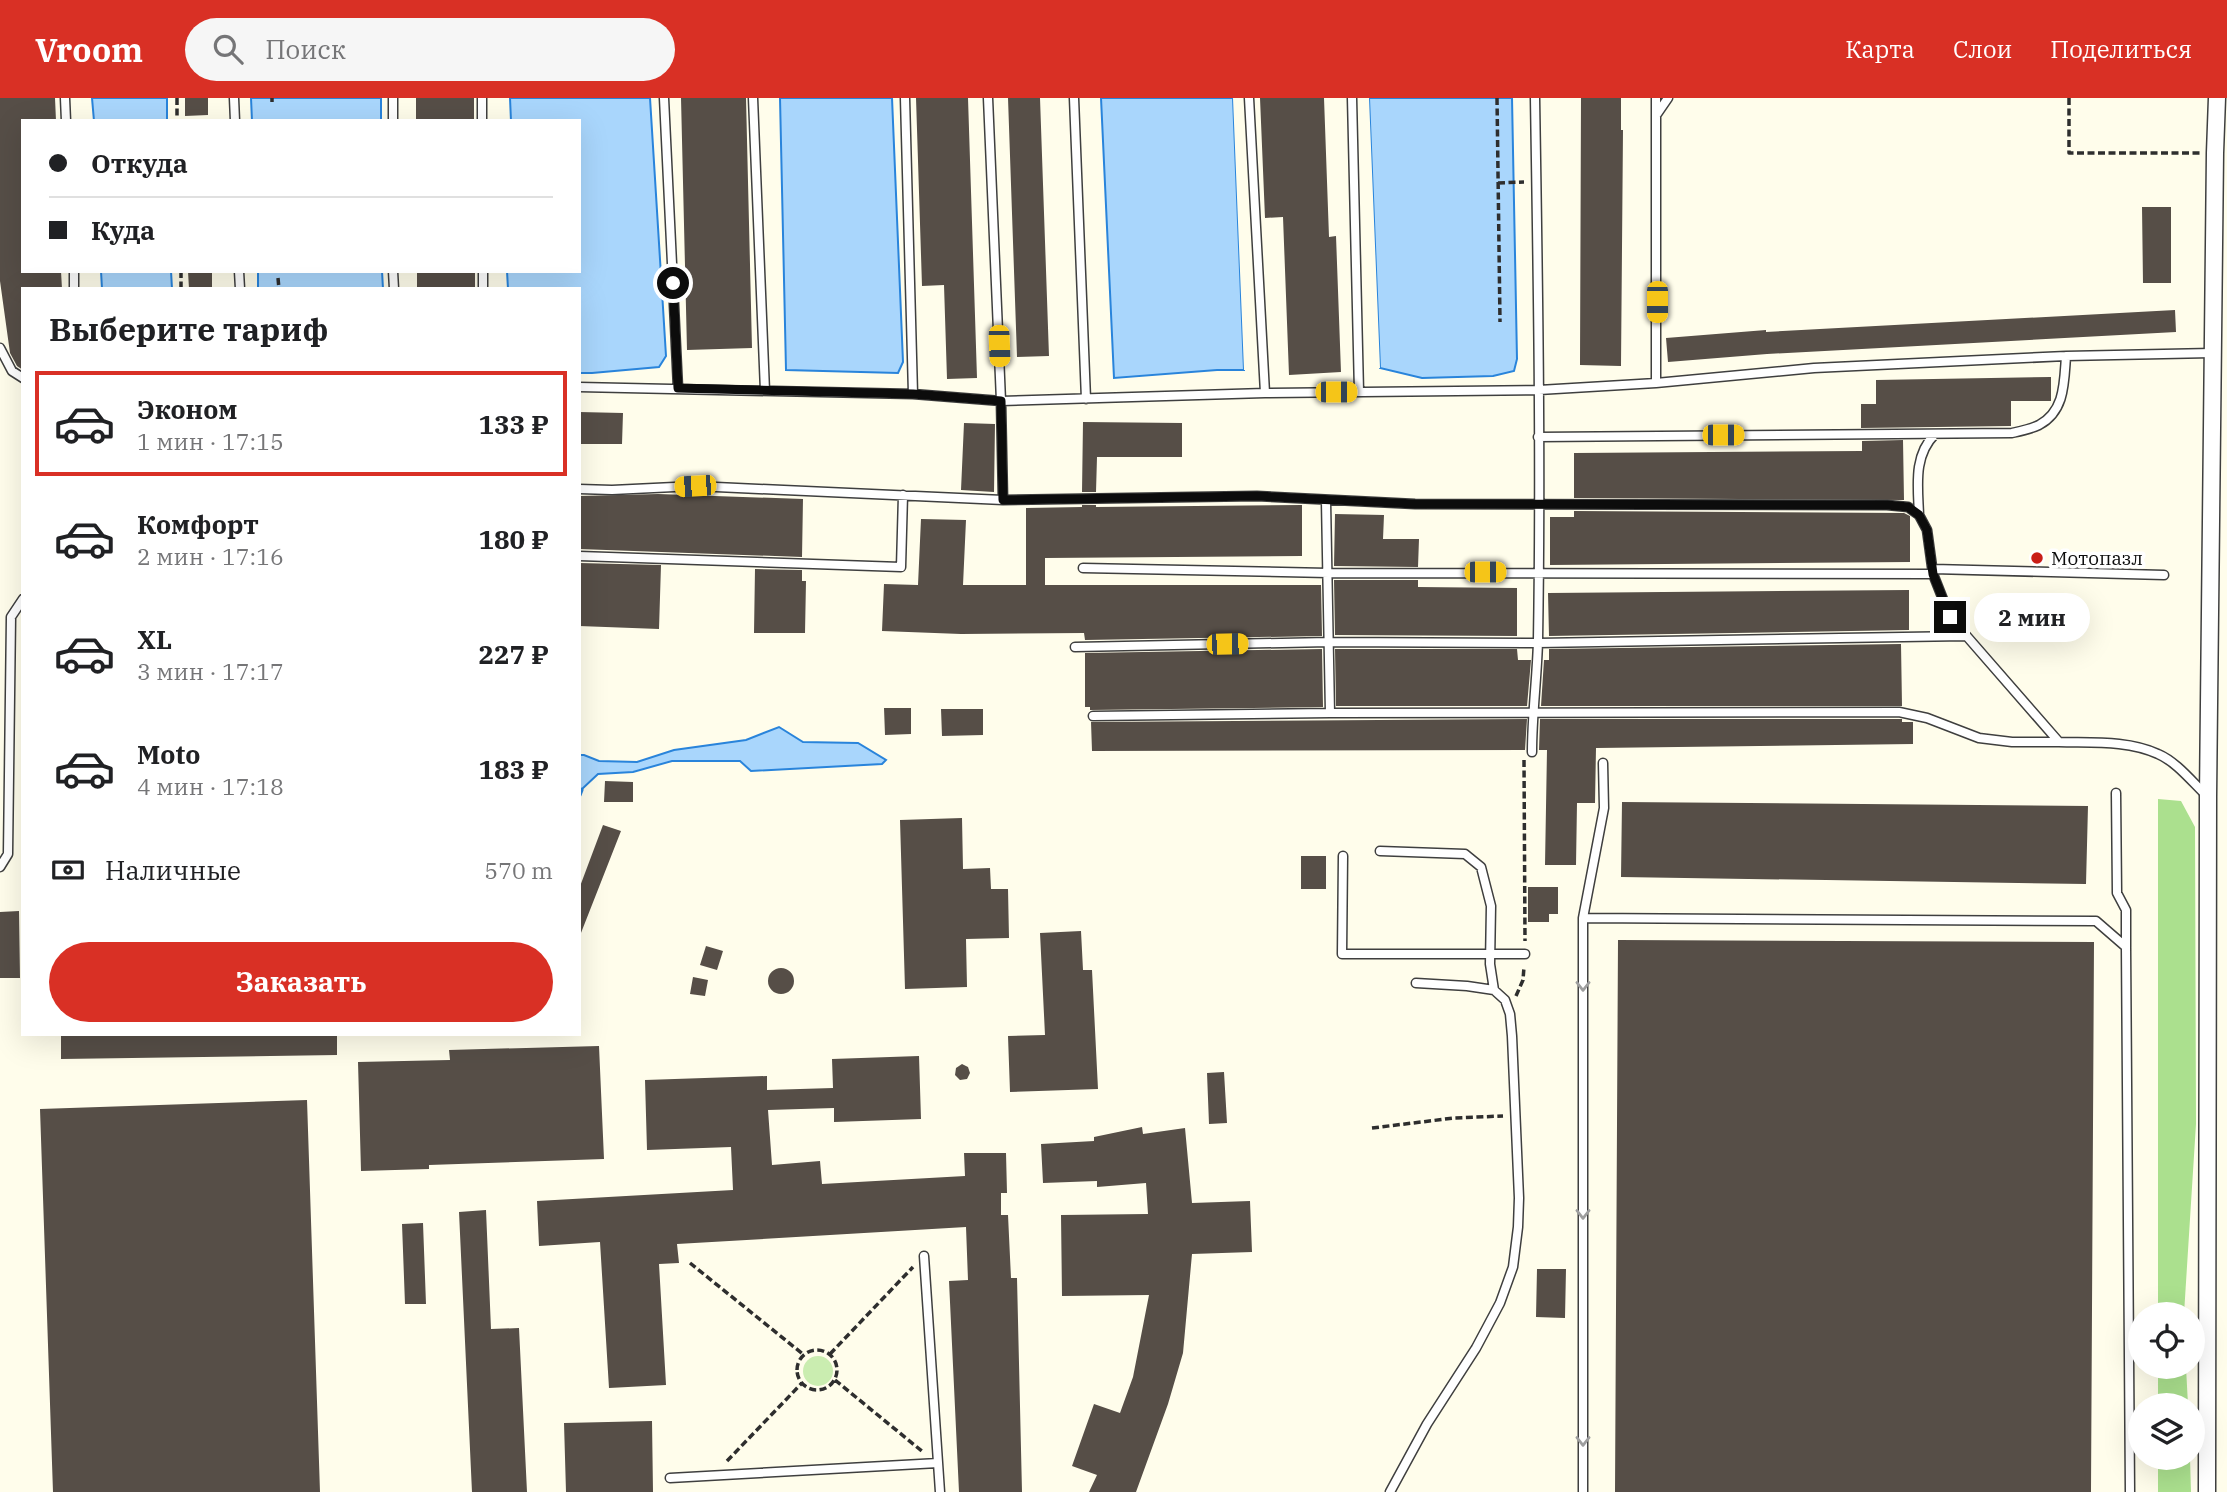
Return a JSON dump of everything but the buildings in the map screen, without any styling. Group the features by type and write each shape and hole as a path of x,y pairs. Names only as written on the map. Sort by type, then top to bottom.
{"street":[{"path":"2207,1492 2208,797 2217,98"}],"lane":[{"path":"65,98 66,119"},
{"path":"234,98 234,119"},
{"path":"393,98 393,119"},
{"path":"482,98 482,119"},
{"path":"664,98 678,388"},
{"path":"753,98 765,391"},
{"path":"905,98 913,394"},
{"path":"988,98 1003,500"},
{"path":"1074,98 1086,399"},
{"path":"1249,98 1265,393"},
{"path":"1352,98 1359,392"},
{"path":"1532,752 1532,713 1538,643 1539,390 1535,98"},
{"path":"1656,383 1657,98"},
{"path":"1657,114 1668,98"},
{"path":"0,348 12,371 21,376"},
{"path":"581,387 913,394 1001,401 1265,393 1539,390 1656,383 1814,368 2066,356 2212,353"},
{"path":"1538,437 2012,433 2038,425 2055,412 2063,396 2066,356"},
{"path":"12,371 21,371"},
{"path":"1919,515 1920,456 1927,442 1935,434"},
{"path":"581,489 612,491 695,486 1003,500 1257,496 1415,504 1908,507 1919,515 1927,530 1933,571 1950,617 2059,742"},
{"path":"581,556 901,567 903,495"},
{"path":"1326,501 1330,713"},
{"path":"1083,568 1328,573 1933,571 2164,575"},
{"path":"0,867 8,854 11,617 21,602"},
{"path":"1075,647 1965,636"},
{"path":"1093,716 1899,712 1927,718 1979,738 2012,742 2128,745 2158,754 2172,763 2208,797"},
{"path":"1583,1492 1583,918 1604,808 1603,764"},
{"path":"2116,793 2117,893 2126,910 2130,1492"},
{"path":"1380,851 1465,854 1480,867 1491,906 1490,954 1494,990"},
{"path":"1343,856 1342,954 1525,954"},
{"path":"1583,918 2096,921 2126,947"},
{"path":"1390,1492 1500,1303 1513,1268 1519,1208 1510,1014 1504,1000 1494,990 1416,984"},
{"path":"924,1256 940,1492"},
{"path":"670,1478 938,1463"}],"path":[{"path":"177,98 177,119"},
{"path":"1497,98 1500,322"},
{"path":"2069,98 2069,153 2215,152"},
{"path":"1498,183 1534,182"},
{"path":"278,278 279,287"},
{"path":"1518,990 1523,980 1525,954 1524,757 1532,752"},
{"path":"1372,1128 1489,1115 1516,1116"},
{"path":"830,1354 924,1256"},
{"path":"690,1263 804,1355"},
{"path":"817,1350 830,1354 838,1366 835,1380 826,1389 813,1390 802,1383 797,1374 798,1364 804,1355 817,1350"},
{"path":"835,1380 938,1463"},
{"path":"714,1475 802,1383"}],"green space":[{"path":"2158,799 2181,801 2195,827 2196,1124 2185,1302 2158,1302"},
{"path":"818,1356 829,1360 833,1371 829,1382 818,1386 807,1382 803,1371 807,1360"},
{"path":"2158,1379 2187,1379 2187,1393 2158,1393"},
{"path":"2158,1470 2190,1470 2191,1492 2158,1492"}],"water":[{"path":"92,98 167,98 167,119 94,119"},
{"path":"251,98 381,98 381,119 252,119"},
{"path":"510,98 650,98 666,356 659,367 581,373 581,287 508,287 507,273 581,273 581,119 511,119"},
{"path":"780,98 892,98 903,362 898,373 786,370"},
{"path":"1101,98 1233,98 1244,370 1114,378"},
{"path":"1369,98 1512,98 1517,359 1514,371 1493,376 1422,378 1380,368"},
{"path":"101,273 171,273 172,287 102,287"},
{"path":"258,273 382,273 383,287 258,287"},
{"path":"779,727 803,742 858,743 886,760 882,764 751,771 740,761 672,761 633,772 598,774 581,790 581,755 599,761 637,762 674,750 746,740"}],"pier":[{"path":"1233,98 1236,98 1248,370 1244,370"},
{"path":"1366,98 1369,98 1380,368 1376,368"}],"place":[{"name":"Мотопазл","path":"2037,558"}],"route":[{"path":"673,283 678,388 913,394 1001,401 1003,500 1257,496 1415,504 1908,507 1919,515 1927,530 1933,574 1950,617"}]}
